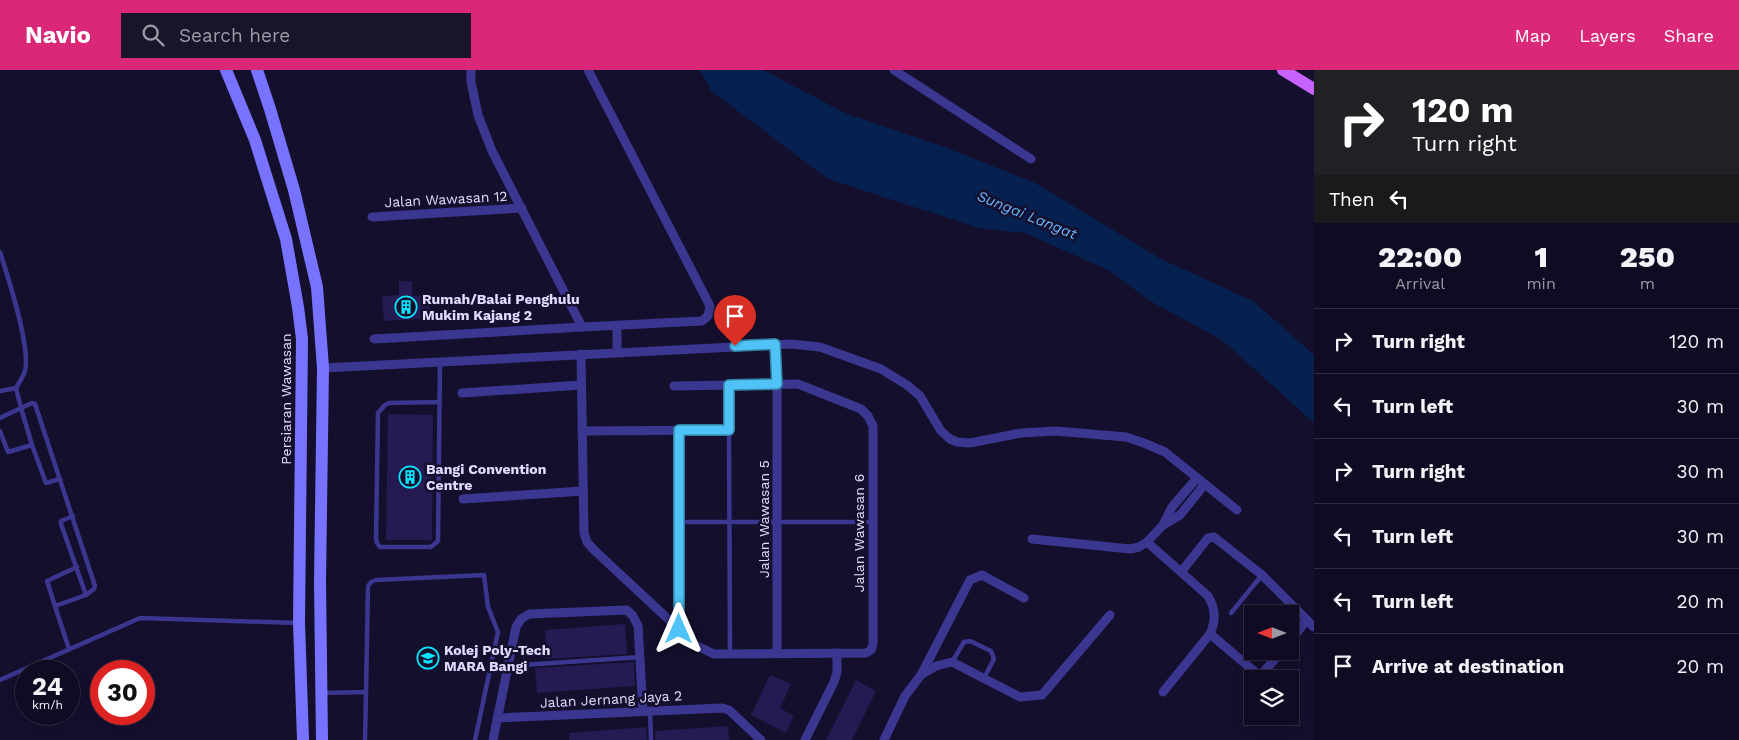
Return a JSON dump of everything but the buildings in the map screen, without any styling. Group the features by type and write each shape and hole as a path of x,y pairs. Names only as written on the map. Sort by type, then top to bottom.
{"main road":[{"name":"Persiaran Wawasan","path":"226,70 255,140 286,239 302,339 299,623 303,740"},
{"path":"256,70 270,109 294,190 317,287 323,368 320,582 322,740"},
{"path":"1283,70 1314,89"},
{"path":"302,339 310,356 323,368"},
{"path":"302,413 309,385 323,368"},
{"path":"320,582 311,608 299,623 315,644 320,660"}],"street":[{"path":"472,70 471,82 478,116 492,151 582,327"},
{"path":"374,340 702,321 708,316 710,306 588,70"},
{"path":"894,70 1031,159"},
{"name":"Jalan Wawasan 12","path":"372,217 522,208"},
{"path":"617,326 617,352"},
{"path":"323,368 775,344 820,347 881,369 907,385 920,396 941,431 957,442 970,443 1021,433 1056,431 1126,437 1165,452 1237,510"},
{"name":"Jalan Wawasan 5","path":"775,344 777,384 777,653"},
{"path":"581,354 584,533 587,542 697,646 714,654 837,653 837,672 834,682 804,740"},
{"path":"674,386 777,384"},
{"name":"Jalan Wawasan 6","path":"777,384 798,384 860,409 868,416 873,426 874,644 871,650 866,653 837,653"},
{"path":"462,393 581,385"},
{"path":"582,431 729,430 729,385"},
{"path":"679,430 679,629"},
{"path":"1163,525 1172,507 1197,478"},
{"path":"1032,539 1130,549 1139,547 1147,542 1163,525 1180,515 1205,484"},
{"path":"463,499 583,491"},
{"path":"1181,572 1211,537 1214,537 1262,575 1314,628"},
{"path":"1147,542 1202,590 1213,604 1215,614 1210,634 1163,692"},
{"path":"884,740 905,696 921,675 970,580 982,575 1024,598"},
{"path":"493,740 516,628 521,619 529,614 627,610 633,616 638,626 647,711"},
{"path":"921,675 936,666 952,662 1020,697 1042,695 1110,615"},
{"path":"1299,630 1307,620"},
{"path":"1210,634 1260,676 1274,660"},
{"name":"Jalan Jernang Jaya 2","path":"497,718 726,708 761,740"}],"lane":[{"path":"0,252 26,351 25,371 16,388 21,408 46,483 60,479"},
{"path":"439,402 389,403 378,413 376,538 380,547 431,547 438,541 440,362"},
{"path":"0,391 16,388"},
{"path":"0,418 32,403 35,404 95,586 86,595 55,606"},
{"path":"729,430 730,654"},
{"path":"0,431 8,452 32,444"},
{"path":"73,516 61,522 86,595"},
{"path":"679,522 872,522"},
{"path":"70,649 48,579 77,567"},
{"path":"365,740 368,586 376,580 484,575 488,606 498,632 475,740"},
{"path":"1231,614 1262,575"},
{"path":"0,680 140,618 299,623"},
{"path":"952,662 964,642 970,641 991,651 994,659 984,678"},
{"path":"508,666 641,657"},
{"path":"322,693 366,692"},
{"path":"647,711 652,740"}],"water":[{"name":"Sungai Langat","path":"700,70 763,70 845,113 947,148 1035,183 1161,259 1253,301 1314,355 1314,423 1222,340 1152,302 1108,270 1025,233 979,228 828,179 711,91"}],"place":[{"name":"Rumah/Balai Penghulu Mukim Kajang 2","path":"406,307"},
{"name":"Bangi Convention Centre","path":"410,477"},
{"name":"Kolej Poly-Tech MARA Bangi","path":"428,658"}],"route":[{"path":"679,629 679,430 729,430 729,385 777,384 775,344 735,346"}]}
